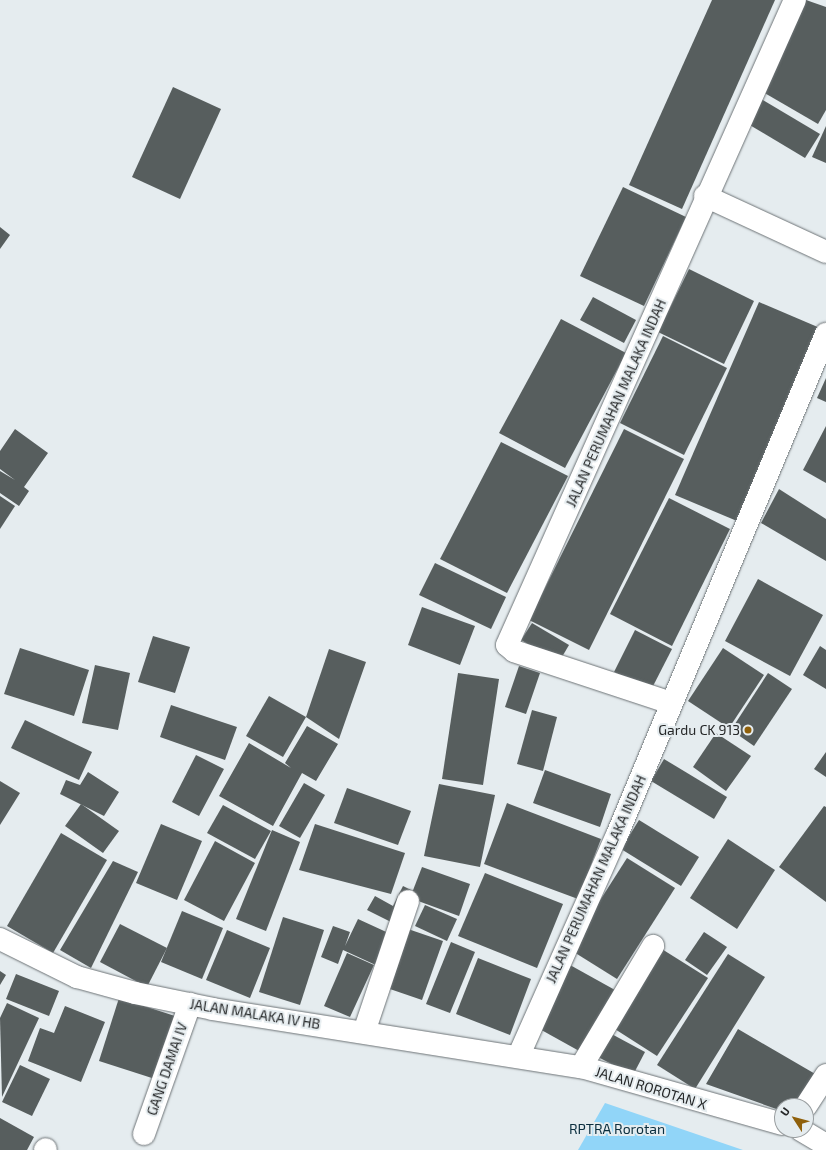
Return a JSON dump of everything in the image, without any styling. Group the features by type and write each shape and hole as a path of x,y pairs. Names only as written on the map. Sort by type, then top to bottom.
{"street":[{"name":"JALAN PERUMAHAN MALAKA INDAH","path":"667,715 514,651 507,645 705,196 795,0"},
{"path":"705,196 826,252"},
{"name":"JALAN PERUMAHAN MALAKA INDAH","path":"519,1055 667,715 826,334"},
{"path":"364,1032 408,901"},
{"name":"JALAN MALAKA IV HB","path":"0,939 77,977 190,1004 519,1055"},
{"path":"582,1067 653,946"},
{"name":"GANG DAMAI IV","path":"144,1134 190,1004"},
{"name":"JALAN ROROTAN X","path":"519,1055 582,1067 774,1122"},
{"path":"811,1098 826,1076"},
{"path":"814,1137 825,1144"}],"green space":[{"name":"RPTRA Rorotan","path":"605,1103 743,1150 578,1150"}],"building":[{"path":"712,0 775,0 682,209 629,185"},
{"path":"806,0 826,7 826,110 818,124 756,88"},
{"path":"173,87 221,109 180,199 132,177"},
{"path":"758,97 820,134 805,158 743,121"},
{"path":"826,126 826,163 812,157"},
{"path":"623,187 686,217 644,306 580,276"},
{"path":"0,227 10,235 0,249"},
{"path":"689,269 754,301 724,364 658,332"},
{"path":"593,297 636,320 624,343 580,320"},
{"path":"759,302 820,328 737,521 675,495"},
{"path":"561,319 626,353 565,468 499,433"},
{"path":"663,336 727,368 684,455 620,423"},
{"path":"826,378 826,402 817,398"},
{"path":"826,426 826,483 803,470"},
{"path":"15,429 48,453 24,487 29,491 19,506 0,493 0,471 15,480 0,469 0,451"},
{"path":"624,429 684,459 589,650 529,620"},
{"path":"501,442 568,476 507,593 440,559"},
{"path":"779,489 826,519 826,561 761,523"},
{"path":"0,496 15,506 0,529"},
{"path":"669,498 730,529 672,646 610,614"},
{"path":"435,563 506,597 491,629 419,595"},
{"path":"758,579 823,615 790,676 725,641"},
{"path":"422,607 475,626 460,665 408,645"},
{"path":"532,623 569,645 559,662 521,640"},
{"path":"635,630 672,649 651,690 614,672"},
{"path":"153,636 190,647 175,693 138,682"},
{"path":"820,646 826,650 826,689 803,675"},
{"path":"20,648 89,670 74,716 4,694"},
{"path":"723,648 764,675 729,728 688,701"},
{"path":"329,649 366,662 339,739 306,717"},
{"path":"95,665 130,673 118,730 82,723"},
{"path":"519,666 540,673 526,714 505,707"},
{"path":"458,673 499,679 483,785 442,779"},
{"path":"768,673 792,689 754,746 731,730"},
{"path":"269,696 306,717 283,757 246,736"},
{"path":"171,705 237,727 225,760 160,737"},
{"path":"532,710 557,717 543,771 517,764"},
{"path":"25,720 92,752 79,780 11,748"},
{"path":"307,726 338,744 316,781 302,773 273,826 219,796 249,743 291,768 285,763"},
{"path":"716,733 751,756 726,791 693,767"},
{"path":"826,752 826,777 814,769"},
{"path":"196,755 224,769 199,816 172,802"},
{"path":"664,759 727,797 714,819 651,781"},
{"path":"545,770 611,794 600,827 533,803"},
{"path":"88,772 119,792 104,816 60,794 66,780 80,785"},
{"path":"0,781 20,793 0,825"},
{"path":"304,783 325,795 300,838 279,826"},
{"path":"439,784 495,795 480,867 424,856"},
{"path":"347,788 411,811 398,845 334,823"},
{"path":"507,803 601,839 578,899 484,864"},
{"path":"81,804 119,831 103,853 65,826"},
{"path":"223,805 271,831 255,859 207,833"},
{"path":"824,806 826,807 826,902 779,867"},
{"path":"639,820 699,857 681,886 621,849"},
{"path":"161,824 202,841 177,900 136,883"},
{"path":"315,824 405,853 391,894 299,870"},
{"path":"272,830 300,842 266,931 236,919"},
{"path":"61,833 107,860 53,953 7,926"},
{"path":"728,839 775,870 737,929 690,898"},
{"path":"215,841 255,863 224,921 184,900"},
{"path":"627,858 675,888 617,979 569,949"},
{"path":"113,861 138,872 91,968 60,950"},
{"path":"422,867 470,884 459,916 410,898"},
{"path":"485,873 563,904 537,968 458,936"},
{"path":"403,886 411,890 393,923 367,910 375,896 393,906"},
{"path":"425,905 457,919 447,941 415,926"},
{"path":"182,911 223,928 202,979 161,962"},
{"path":"283,917 324,930 300,1005 259,992"},
{"path":"358,919 395,936 380,967 343,950 338,964 321,957 333,926 350,932 345,946"},
{"path":"120,924 167,948 147,987 100,962"},
{"path":"408,929 443,941 422,1000 387,988"},
{"path":"227,930 270,948 250,998 206,980"},
{"path":"704,932 727,947 707,975 685,960"},
{"path":"451,942 475,952 450,1013 426,1004"},
{"path":"657,946 708,978 657,1056 607,1024"},
{"path":"347,953 374,965 350,1017 324,1006"},
{"path":"728,954 765,977 695,1089 657,1065"},
{"path":"478,958 531,979 510,1035 456,1014"},
{"path":"570,965 615,990 581,1052 536,1027"},
{"path":"0,971 6,975 0,985"},
{"path":"16,974 59,991 49,1016 6,999"},
{"path":"119,998 175,1016 155,1079 99,1061"},
{"path":"7,1003 39,1018 2,1097 0,1018"},
{"path":"65,1006 105,1022 81,1082 28,1061 40,1028 54,1033"},
{"path":"738,1029 817,1075 804,1098 774,1098 774,1108 706,1084"},
{"path":"606,1031 645,1052 633,1075 594,1055"},
{"path":"20,1065 50,1079 32,1116 2,1102"},
{"path":"0,1118 34,1137 27,1150 0,1150"}],"place":[{"name":"Gardu CK 913","path":"748,730"}]}
